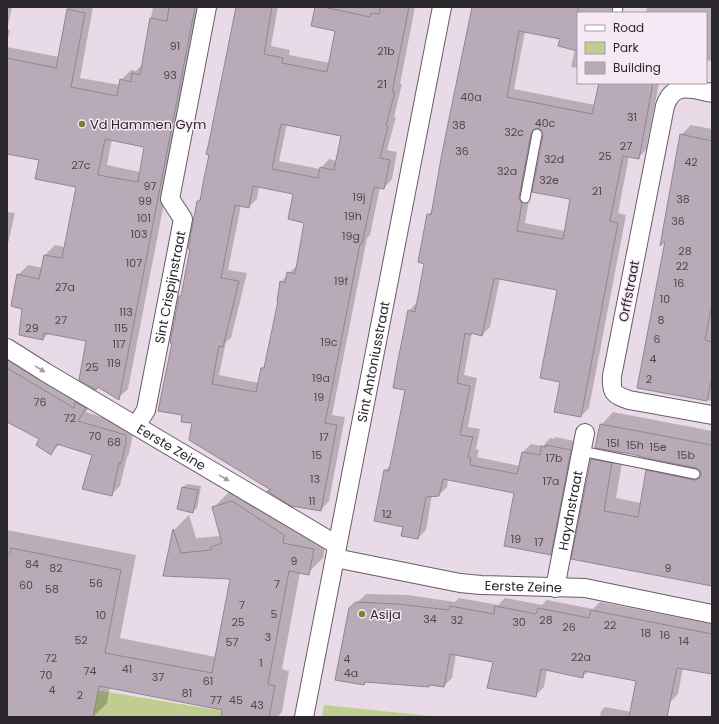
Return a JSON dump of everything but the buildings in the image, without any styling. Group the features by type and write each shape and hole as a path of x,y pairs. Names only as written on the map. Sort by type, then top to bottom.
{"street":[{"name":"Sint Crispijnstraat","path":"136,426 146,410 183,219 170,199 207,7"},
{"name":"Sint Antoniusstraat","path":"304,717 442,7"},
{"name":"Orffstraat","path":"712,94 691,89 679,89 673,91 668,97 611,385 613,392 629,400 712,415"},
{"name":"Eerste Zeine","path":"7,348 136,426 336,551 460,583 585,588 712,614"},
{"name":"Haydnstraat","path":"555,588 584,434"}],"lane":[{"path":"524,198 537,134"},
{"path":"581,452 695,474"}],"green space":[{"path":"89,689 259,717 83,717"},
{"path":"324,705 430,716 445,717 322,717"}],"place":[{"name":"Vd Hammen Gym","path":"82,124"},
{"name":"Asija","path":"362,614"}]}
